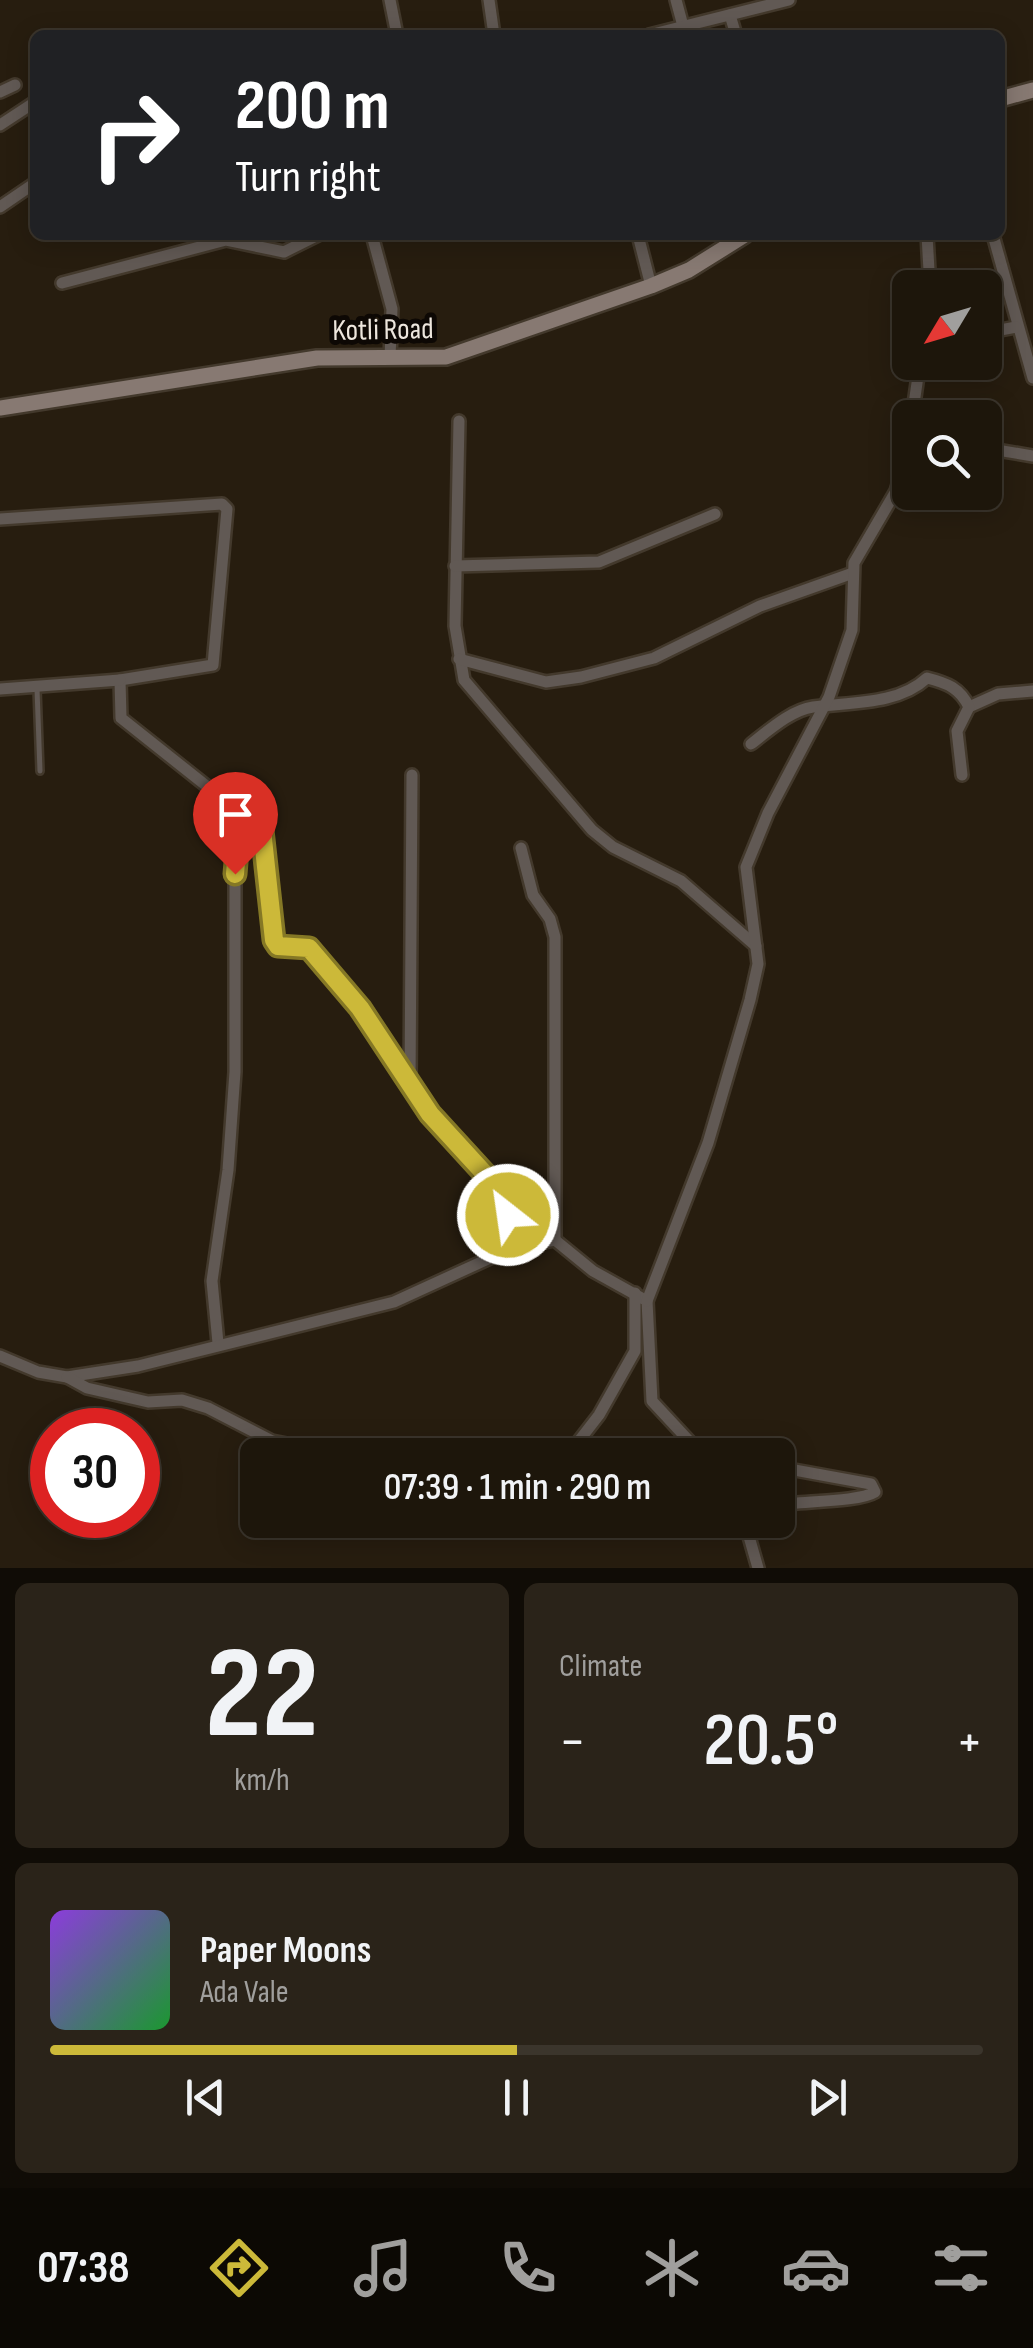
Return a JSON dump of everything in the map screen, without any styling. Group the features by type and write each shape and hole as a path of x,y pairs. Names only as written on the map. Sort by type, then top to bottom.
{"main road":[{"path":"1005,98 1033,90"},
{"name":"Kotli Road","path":"0,408 317,358 446,357 652,286 689,270 737,240"}],"street":[{"path":"390,0 396,30"},
{"path":"489,0 493,30"},
{"path":"676,0 683,26"},
{"path":"668,30 788,0"},
{"path":"730,15 734,30"},
{"path":"0,92 14,86"},
{"path":"0,125 30,105"},
{"path":"0,207 30,186"},
{"path":"62,283 226,240 284,252 308,240"},
{"path":"373,240 392,309 390,357"},
{"path":"639,240 652,286"},
{"path":"926,240 929,270"},
{"path":"994,240 1033,378"},
{"path":"1002,330 1016,327"},
{"path":"459,421 455,566 458,659 464,680 592,830 613,848 681,882 756,946"},
{"path":"1002,451 1033,456"},
{"path":"686,1438 652,1401 647,1302 708,1144 750,1000 758,964 746,867 768,812 824,708 852,630 853,573 863,544 892,498"},
{"path":"0,519 222,504 227,509 213,665 120,680 0,689"},
{"path":"455,566 598,562 624,555 715,514"},
{"path":"458,659 546,682 581,678 654,658 760,606 853,573"},
{"path":"750,744 798,712 891,698 915,689 927,678 950,685 962,694 969,707"},
{"path":"120,680 121,718 262,830 274,940 278,946 309,948 360,1008 410,1086 484,1173 508,1215 512,1248"},
{"path":"962,774 957,731 969,707 998,694 1033,691"},
{"path":"410,1086 412,776"},
{"path":"218,1343 212,1281 228,1170 235,1072 237,850 262,830"},
{"path":"521,848 533,895 550,920 555,937 555,1240"},
{"path":"555,1240 592,1271 647,1302"},
{"path":"67,1378 138,1366 394,1302 512,1248 555,1240"},
{"path":"581,1438 599,1415 635,1351 635,1293"},
{"path":"0,1356 88,1388 148,1402 195,1404 264,1438"},
{"path":"795,1470 854,1479 872,1484 875,1492 865,1499 817,1498 795,1502"},
{"path":"749,1538 758,1568"}],"lane":[{"path":"37,688 40,771"}],"route":[{"path":"235,874 237,850 262,830 274,940 278,946 309,948 344,989 430,1114 484,1173 508,1215"}]}
